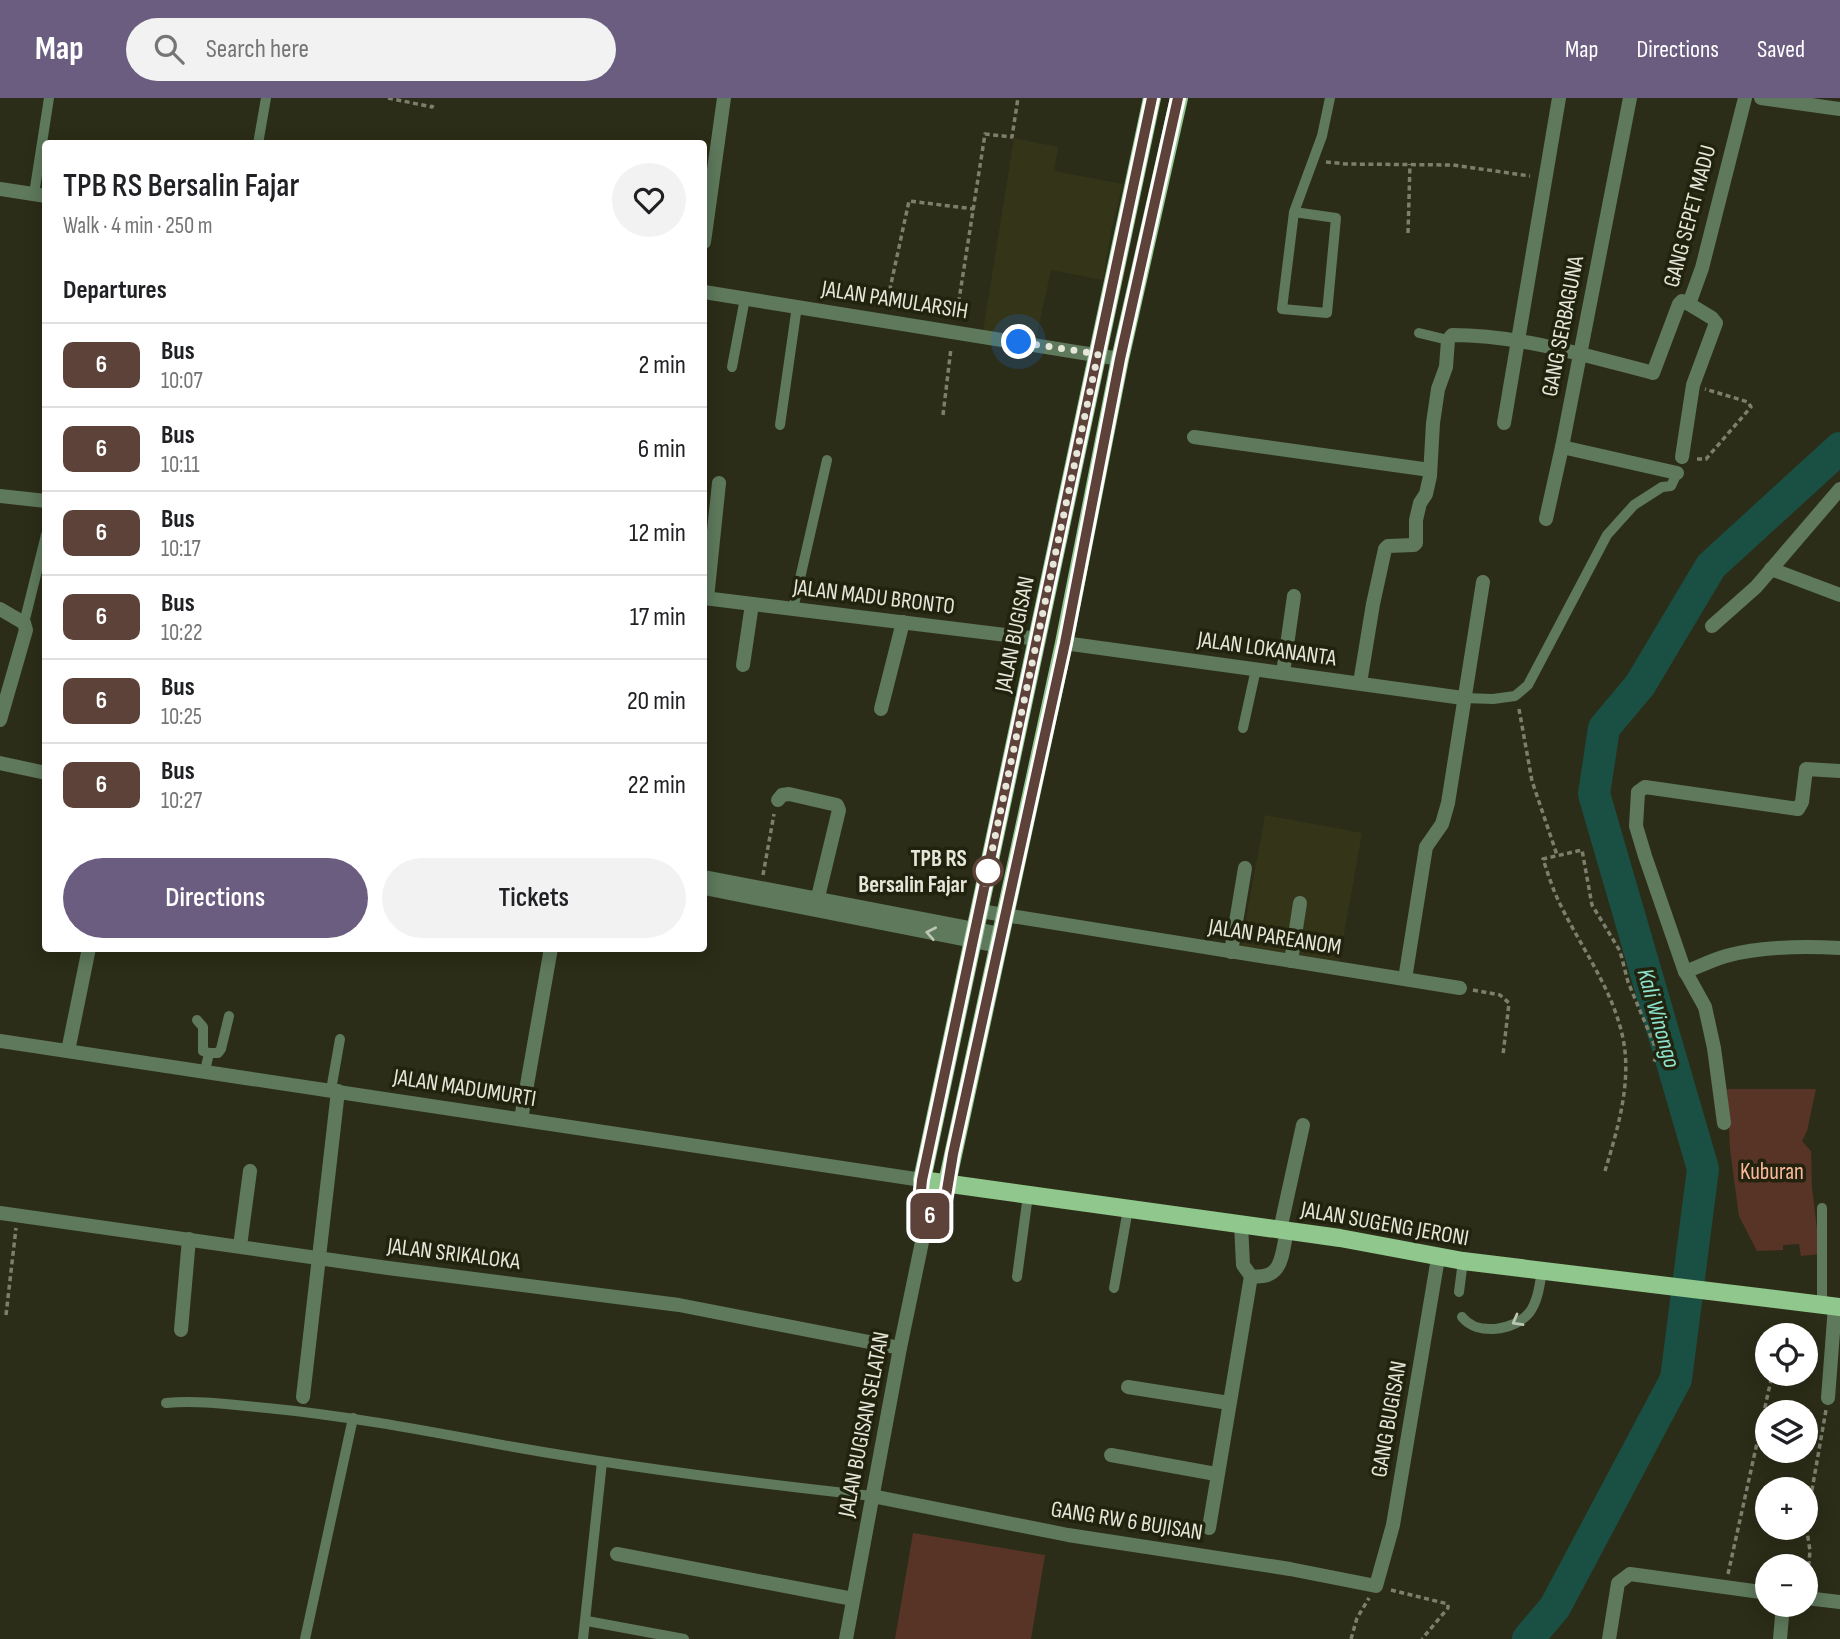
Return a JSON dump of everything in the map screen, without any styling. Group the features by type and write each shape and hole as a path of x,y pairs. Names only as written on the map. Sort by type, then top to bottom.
{"main road":[{"name":"JALAN BUGISAN","path":"922,1180 1152,98"},
{"path":"947,1183 1065,643 1120,359 1178,98"},
{"path":"1038,639 1065,643"},
{"name":"JALAN SUGENG JERONI","path":"922,1180 1340,1238 1438,1258 1832,1306"}],"street":[{"path":"707,220 724,98"},
{"path":"1504,422 1559,98"},
{"name":"GANG SERBAGUNA","path":"1546,519 1630,98"},
{"name":"GANG SEPET MADU","path":"1580,354 1653,373 1679,304 1682,301 1689,304 1702,268 1745,98"},
{"path":"1764,98 1840,109"},
{"path":"0,189 40,195"},
{"name":"JALAN PAMULARSIH","path":"707,292 1120,359"},
{"path":"1682,457 1693,385 1716,323 1689,304"},
{"path":"1360,683 1385,549 1388,546 1416,544 1416,520 1420,503 1426,494 1433,423 1438,389 1446,367 1448,340 1452,335 1465,335 1580,354"},
{"path":"1194,437 1430,470"},
{"path":"1562,447 1676,477"},
{"path":"707,582 719,483"},
{"path":"1712,626 1756,587 1840,489"},
{"path":"0,496 42,500"},
{"path":"1771,569 1840,595"},
{"path":"1405,979 1426,847 1442,824 1448,803 1483,582"},
{"path":"1283,673 1294,596"},
{"name":"JALAN MADU BRONTO","path":"707,598 1038,639"},
{"path":"743,665 752,604"},
{"path":"0,609 24,623 26,634 0,720"},
{"path":"881,709 902,622"},
{"name":"JALAN LOKANANTA","path":"1065,643 1463,698"},
{"path":"0,763 42,772"},
{"path":"1724,1123 1714,1048 1705,1007 1685,972 1636,826 1639,789 1645,787 1798,809 1802,802 1806,769 1840,771"},
{"path":"779,800 782,795 789,794 836,805 839,810 818,897"},
{"path":"1231,952 1245,868"},
{"path":"707,878 976,927"},
{"path":"707,888 976,927"},
{"path":"1291,961 1300,904"},
{"name":"JALAN PAREANOM","path":"976,927 1001,932 1231,952 1460,988"},
{"path":"1685,972 1725,956 1754,951 1840,948"},
{"path":"68,1051 88,952"},
{"path":"521,1119 550,952"},
{"name":"JALAN MADUMURTI","path":"0,1041 922,1180"},
{"path":"303,1397 334,1090"},
{"path":"1251,1276 1271,1275 1277,1270 1303,1125"},
{"path":"240,1246 250,1171"},
{"name":"JALAN BUGISAN SELATAN","path":"922,1180 920,1200 929,1217"},
{"name":"JALAN BUGISAN SELATAN","path":"846,1639 900,1348 929,1217 945,1202 947,1183"},
{"name":"JALAN SRIKALOKA","path":"0,1213 679,1305 900,1348"},
{"path":"1209,1528 1251,1276 1243,1265 1241,1224"},
{"path":"181,1330 189,1239"},
{"name":"GANG BUGISAN","path":"1376,1586 1393,1525 1438,1258"},
{"path":"1828,1398 1832,1306"},
{"path":"1128,1387 1229,1403"},
{"path":"1111,1455 1216,1474"},
{"name":"GANG RW 6 BUJISAN","path":"872,1496 1068,1535 1290,1569 1376,1586"},
{"path":"617,1554 853,1599"},
{"path":"1609,1639 1618,1583 1630,1574 1755,1591"},
{"path":"1818,1598 1840,1602"},
{"path":"1780,1639 1782,1617"}],"lane":[{"path":"45,140 49,98"},
{"path":"259,140 266,98"},
{"path":"1294,212 1336,218 1327,313 1282,309 1294,212 1322,136 1330,98"},
{"path":"40,195 42,173"},
{"path":"732,367 744,298"},
{"path":"780,425 797,306"},
{"path":"1419,333 1448,340"},
{"path":"793,609 827,460"},
{"path":"1463,698 1493,699 1515,696 1528,685 1607,535 1634,505 1676,477"},
{"path":"24,623 42,551"},
{"path":"1243,728 1256,669"},
{"path":"198,1020 203,1027 203,1051 218,1052 229,1016"},
{"path":"334,1090 340,1040"},
{"path":"205,1071 209,1052"},
{"path":"1017,1277 1028,1195"},
{"path":"1822,1208 1832,1306"},
{"path":"1114,1288 1128,1209"},
{"path":"1459,1292 1463,1261"},
{"path":"1462,1317 1467,1323 1480,1328 1498,1329 1515,1324 1529,1313 1538,1294 1542,1270"},
{"path":"166,1403 188,1401 353,1418 601,1462 872,1496"},
{"path":"305,1639 353,1418"},
{"path":"583,1639 587,1621 601,1462"},
{"path":"587,1621 684,1639"}],"path":[{"path":"388,98 432,107 433,105"},
{"path":"943,415 953,332 985,134 1012,137 1018,98"},
{"path":"1313,160 1346,164 1453,165 1545,179"},
{"path":"1408,233 1410,164"},
{"path":"883,319 909,201 974,209"},
{"path":"1682,457 1688,455 1700,460 1706,458 1751,407 1748,402 1693,385"},
{"path":"1515,696 1525,732 1532,781 1557,855"},
{"path":"761,888 779,800"},
{"path":"1605,1171 1618,1127 1624,1089 1623,1036 1608,994 1559,902 1543,859 1582,849 1592,905 1620,951 1629,982 1654,1044 1657,1055 1653,1065"},
{"path":"1460,988 1500,995 1509,1003 1503,1055"},
{"path":"6,1315 17,1216"},
{"path":"1726,1586 1771,1386"},
{"path":"1810,1554 1806,1524 1828,1398"},
{"path":"1351,1639 1357,1618 1376,1586 1448,1604 1448,1608 1422,1639"}],"shaded area":[{"path":"1014,138 1058,147 1054,171 1123,184 1103,280 1051,270 1036,339 983,331"},
{"path":"1265,815 1362,833 1339,962 1241,946"}],"green space":[{"name":"Kuburan","path":"1727,1089 1816,1089 1807,1131 1802,1141 1811,1151 1812,1188 1820,1254 1801,1256 1799,1244 1783,1245 1783,1250 1757,1251 1739,1216 1730,1149"},
{"path":"913,1533 1045,1555 1031,1639 895,1639"}],"waterway":[{"name":"Kali Winongo","path":"1528,1639 1555,1607 1676,1379 1703,1169 1594,794 1604,728 1640,685 1711,566 1840,448"}],"bus line":[{"name":"6","path":"1152,98 922,1180 920,1200 929,1217 945,1202 953,1154 1065,643 1120,359 1178,98"}],"place":[{"name":"TPB RS Bersalin Fajar","path":"988,871"}],"route":[{"path":"988,871 985,884 1098,354 1019,342"}]}
